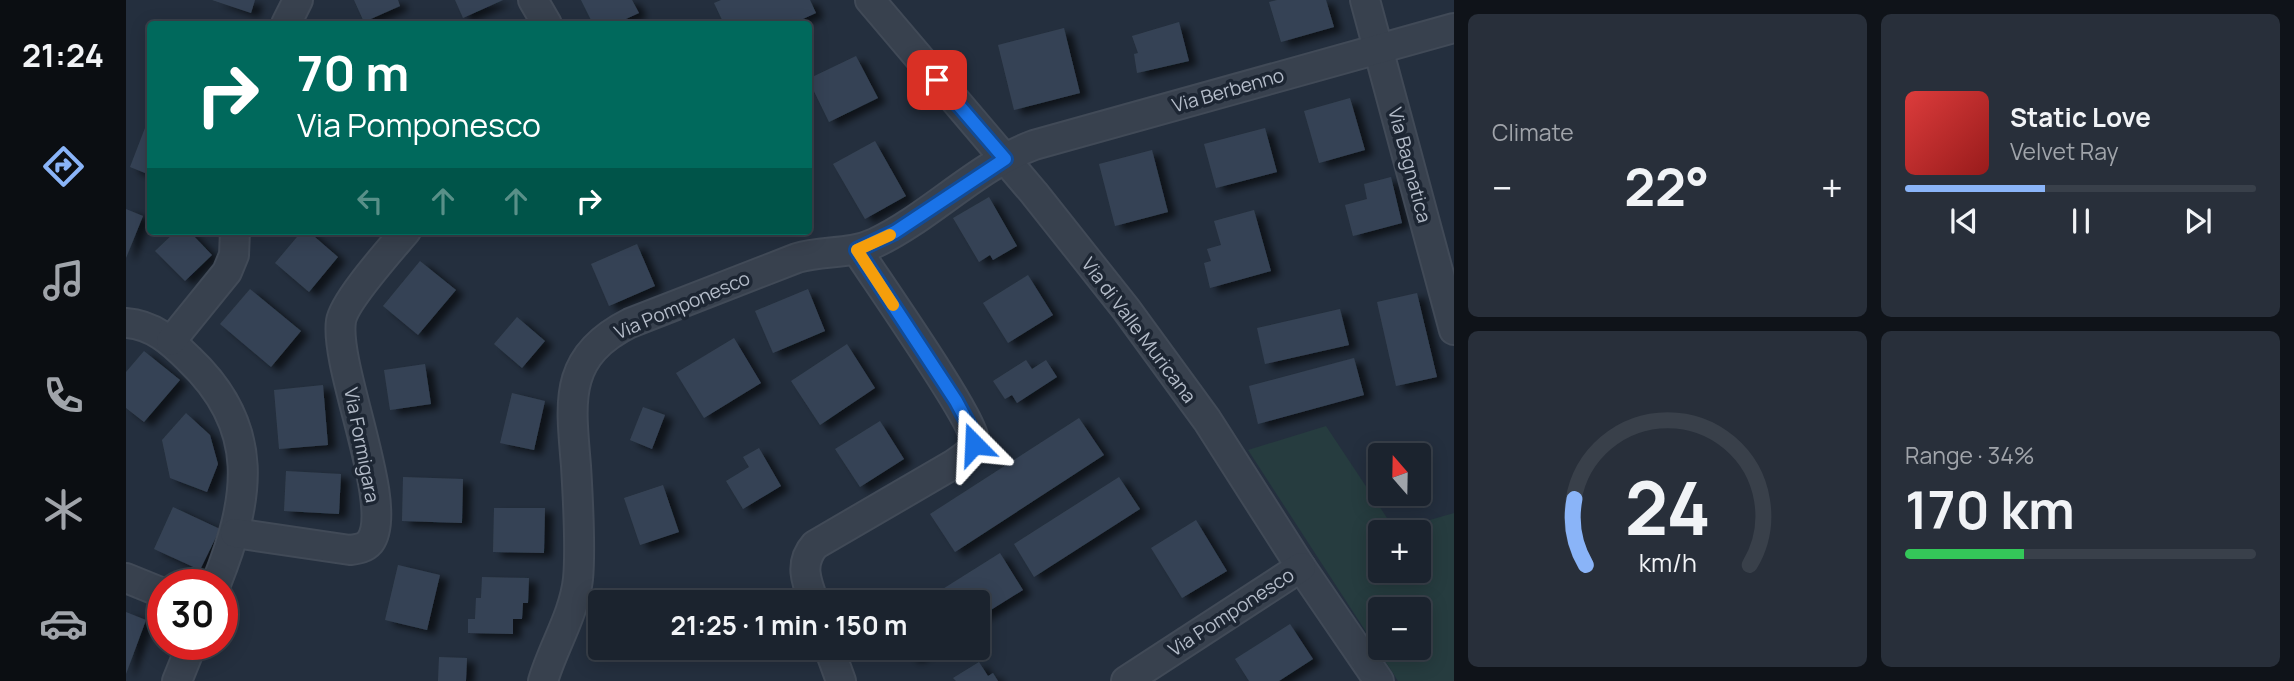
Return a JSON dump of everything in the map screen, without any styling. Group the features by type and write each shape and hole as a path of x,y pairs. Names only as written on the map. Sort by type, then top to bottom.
{"street":[{"path":"288,21 298,0"},
{"path":"533,0 545,21"},
{"name":"Via di Valle Muricana","path":"870,0 1005,159 1126,309 1199,409 1301,567 1379,681"},
{"name":"Via Bagnatica","path":"1366,0 1454,330"},
{"name":"Via Berbenno","path":"1005,159 1034,145 1454,28"},
{"name":"Via Pomponesco","path":"543,681 577,589 576,482 571,405 578,377 593,351 614,332 630,323 797,258 822,252 857,250 895,232 1005,159"},
{"path":"171,341 228,272 234,256 235,235"},
{"name":"Via Formigara","path":"235,533 351,550 361,548 371,540 374,496 345,362 341,321 351,300 403,235"},
{"path":"811,590 804,567 815,545 954,464 968,453 974,444 971,429 956,401 857,250"},
{"path":"126,323 149,328 171,341 209,380 235,424 244,470 235,533 222,569"},
{"name":"Via Pomponesco","path":"1126,681 1301,567"},
{"path":"126,578 147,587"},
{"path":"177,681 186,660"},
{"path":"833,660 841,681"}],"green space":[{"path":"1326,426 1368,489 1368,506 1379,506 1388,520 1368,520 1368,583 1431,583 1430,520 1454,513 1454,681 1398,681 1384,660 1431,660 1431,597 1368,597 1368,635 1248,450"}],"building":[{"path":"212,0 255,0 251,13"},
{"path":"354,0 398,0 400,6 364,21"},
{"path":"455,0 503,0 463,18"},
{"path":"581,0 632,0 639,13 622,21 592,21"},
{"path":"721,0 810,0 816,13 799,21 723,21 714,3"},
{"path":"1326,0 1334,27 1281,42 1269,2"},
{"path":"1179,22 1189,61 1137,73 1134,54 1138,53 1132,36"},
{"path":"1064,28 1080,93 1014,110 998,45"},
{"path":"856,56 878,98 829,122 812,87 812,77"},
{"path":"1350,98 1365,150 1319,163 1304,111"},
{"path":"147,123 147,174 130,167"},
{"path":"1265,128 1277,172 1216,188 1204,144"},
{"path":"875,141 906,196 865,219 833,164"},
{"path":"1152,150 1168,212 1115,226 1099,164"},
{"path":"1391,177 1402,223 1353,236 1345,205 1367,199 1364,184"},
{"path":"989,197 1017,246 993,260 990,255 979,262 953,218"},
{"path":"126,209 143,216 126,258"},
{"path":"1254,210 1271,271 1210,288 1204,263 1211,261 1207,249 1221,245 1214,221"},
{"path":"172,235 193,235 212,255 185,281 155,251"},
{"path":"299,235 313,235 338,257 309,292 275,263"},
{"path":"637,244 655,286 609,306 591,264"},
{"path":"420,261 456,290 418,335 383,306"},
{"path":"1028,275 1053,315 1008,343 983,303"},
{"path":"250,289 301,331 271,367 220,324"},
{"path":"808,289 825,331 773,353 755,311"},
{"path":"1417,293 1437,377 1396,386 1377,302"},
{"path":"1340,309 1349,345 1265,364 1257,328"},
{"path":"517,317 545,341 522,368 494,344"},
{"path":"734,338 761,383 704,418 676,373"},
{"path":"847,344 875,388 820,425 791,381"},
{"path":"144,351 180,380 144,422 126,408 126,372"},
{"path":"1354,358 1364,395 1258,424 1249,386"},
{"path":"1026,360 1032,369 1046,360 1057,377 1017,403 1012,395 1005,399 993,381"},
{"path":"425,364 431,404 390,410 384,370"},
{"path":"323,385 328,445 279,449 274,390"},
{"path":"512,393 545,401 534,450 500,443"},
{"path":"643,407 665,415 652,449 630,440"},
{"path":"186,413 210,435 218,464 207,492 170,478 162,440"},
{"path":"1079,418 1104,455 955,552 930,514"},
{"path":"880,421 904,459 860,487 835,449"},
{"path":"759,448 781,486 743,509 726,481 749,467 743,457"},
{"path":"286,471 341,474 339,514 284,511"},
{"path":"403,477 463,479 462,523 402,521"},
{"path":"1119,477 1140,509 1034,577 1014,544"},
{"path":"663,485 679,532 640,545 624,498"},
{"path":"173,507 220,529 200,569 154,549"},
{"path":"494,508 545,508 544,553 493,552"},
{"path":"1196,520 1227,571 1182,598 1151,548"},
{"path":"1000,553 1023,590 990,611 990,590 941,590"},
{"path":"398,565 440,575 427,630 385,620"},
{"path":"482,577 529,578 528,603 523,603 522,619 513,619 513,634 468,633 468,619 475,619 476,598 481,598"},
{"path":"126,612 146,620 126,674"},
{"path":"1290,624 1313,659 1279,681 1249,681 1235,659"},
{"path":"439,657 467,658 466,681 438,681"},
{"path":"979,662 988,676 993,673 998,681 956,681 953,678"}],"slow traffic":[{"path":"890,235 857,250 893,305"}],"route":[{"path":"937,80 1005,159 895,232 857,250 956,401 971,429 974,444"}]}
